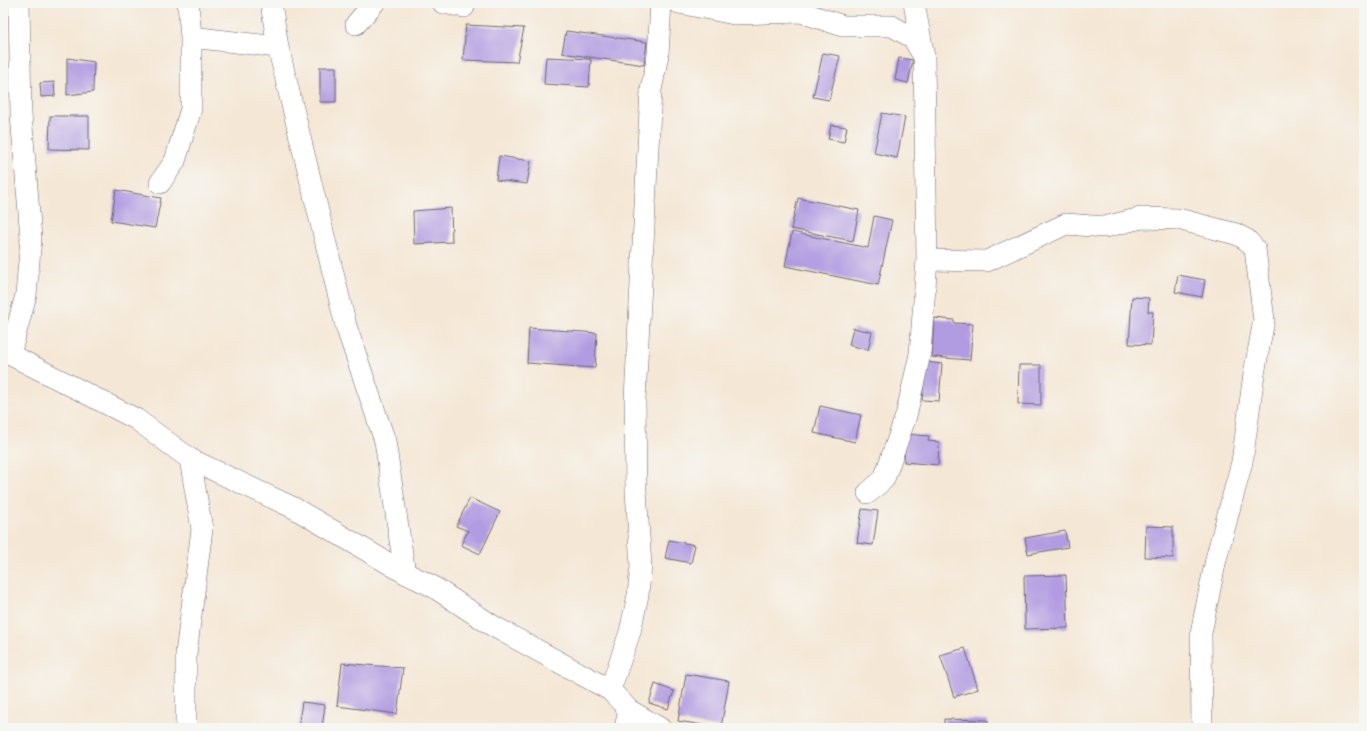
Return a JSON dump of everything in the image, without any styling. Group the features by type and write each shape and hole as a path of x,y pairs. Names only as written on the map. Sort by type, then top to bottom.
{"street":[{"path":"19,3 21,114 31,238 26,295 6,353 136,419 190,459 294,508 404,573 432,586 493,626 610,690 627,719 660,728"},
{"path":"160,183 175,161 190,109 191,37 188,3"},
{"path":"271,3 278,47 346,326 385,441 404,573"},
{"path":"356,24 374,3"},
{"path":"443,3 464,7 464,3"},
{"path":"610,690 630,632 638,595 640,566 636,491 635,399 651,90 658,55 661,3"},
{"path":"679,3 734,14 801,12 843,26 892,26 913,38 924,57"},
{"path":"868,493 884,479 906,416 920,354 927,260 924,57 914,3"},
{"path":"191,37 278,47"},
{"path":"927,260 987,261 1066,224 1105,227 1141,218 1178,219 1236,234 1247,240 1256,249 1264,320 1254,374 1242,462 1216,559 1201,633 1202,728"},
{"path":"186,724 186,654 202,529 190,459"}],"building":[{"path":"466,25 524,28 517,62 463,60"},
{"path":"566,31 647,42 644,65 562,53"},
{"path":"823,53 840,56 829,100 813,97"},
{"path":"546,57 591,59 589,87 544,84"},
{"path":"67,58 94,62 93,92 67,95"},
{"path":"899,58 913,60 908,83 895,80"},
{"path":"320,67 336,67 336,102 320,102"},
{"path":"54,82 55,96 41,97 40,83"},
{"path":"882,113 905,117 897,158 874,153"},
{"path":"50,116 89,116 89,150 49,149"},
{"path":"831,125 847,127 844,142 828,139"},
{"path":"499,156 531,161 527,184 496,180"},
{"path":"116,190 161,198 155,228 111,221"},
{"path":"798,198 859,210 853,241 791,229"},
{"path":"451,208 452,242 414,244 413,211"},
{"path":"874,216 892,220 878,285 785,266 792,232 868,248"},
{"path":"1178,275 1205,280 1202,297 1175,292"},
{"path":"1132,297 1149,298 1148,312 1153,312 1151,345 1129,344"},
{"path":"934,318 954,320 954,323 973,324 970,360 932,357"},
{"path":"529,328 597,333 595,368 527,363"},
{"path":"853,328 872,332 868,350 849,345"},
{"path":"925,362 942,364 939,401 922,400"},
{"path":"1019,365 1041,365 1041,405 1018,404"},
{"path":"820,406 861,415 855,442 814,433"},
{"path":"906,434 929,436 928,441 939,442 938,465 904,462"},
{"path":"470,498 500,512 480,554 461,545 468,531 456,526"},
{"path":"862,509 878,511 873,545 857,543"},
{"path":"1146,526 1173,527 1173,558 1145,557"},
{"path":"1065,531 1068,547 1028,554 1025,538"},
{"path":"669,540 695,545 691,563 665,558"},
{"path":"1066,575 1068,628 1025,629 1024,576"},
{"path":"965,648 978,689 954,697 940,655"},
{"path":"342,663 403,668 397,714 337,706"},
{"path":"686,674 729,681 721,728 678,721"},
{"path":"655,684 674,691 668,709 649,703"},
{"path":"302,702 325,705 322,728 298,728"},
{"path":"944,719 988,720 988,728 944,728"}]}
